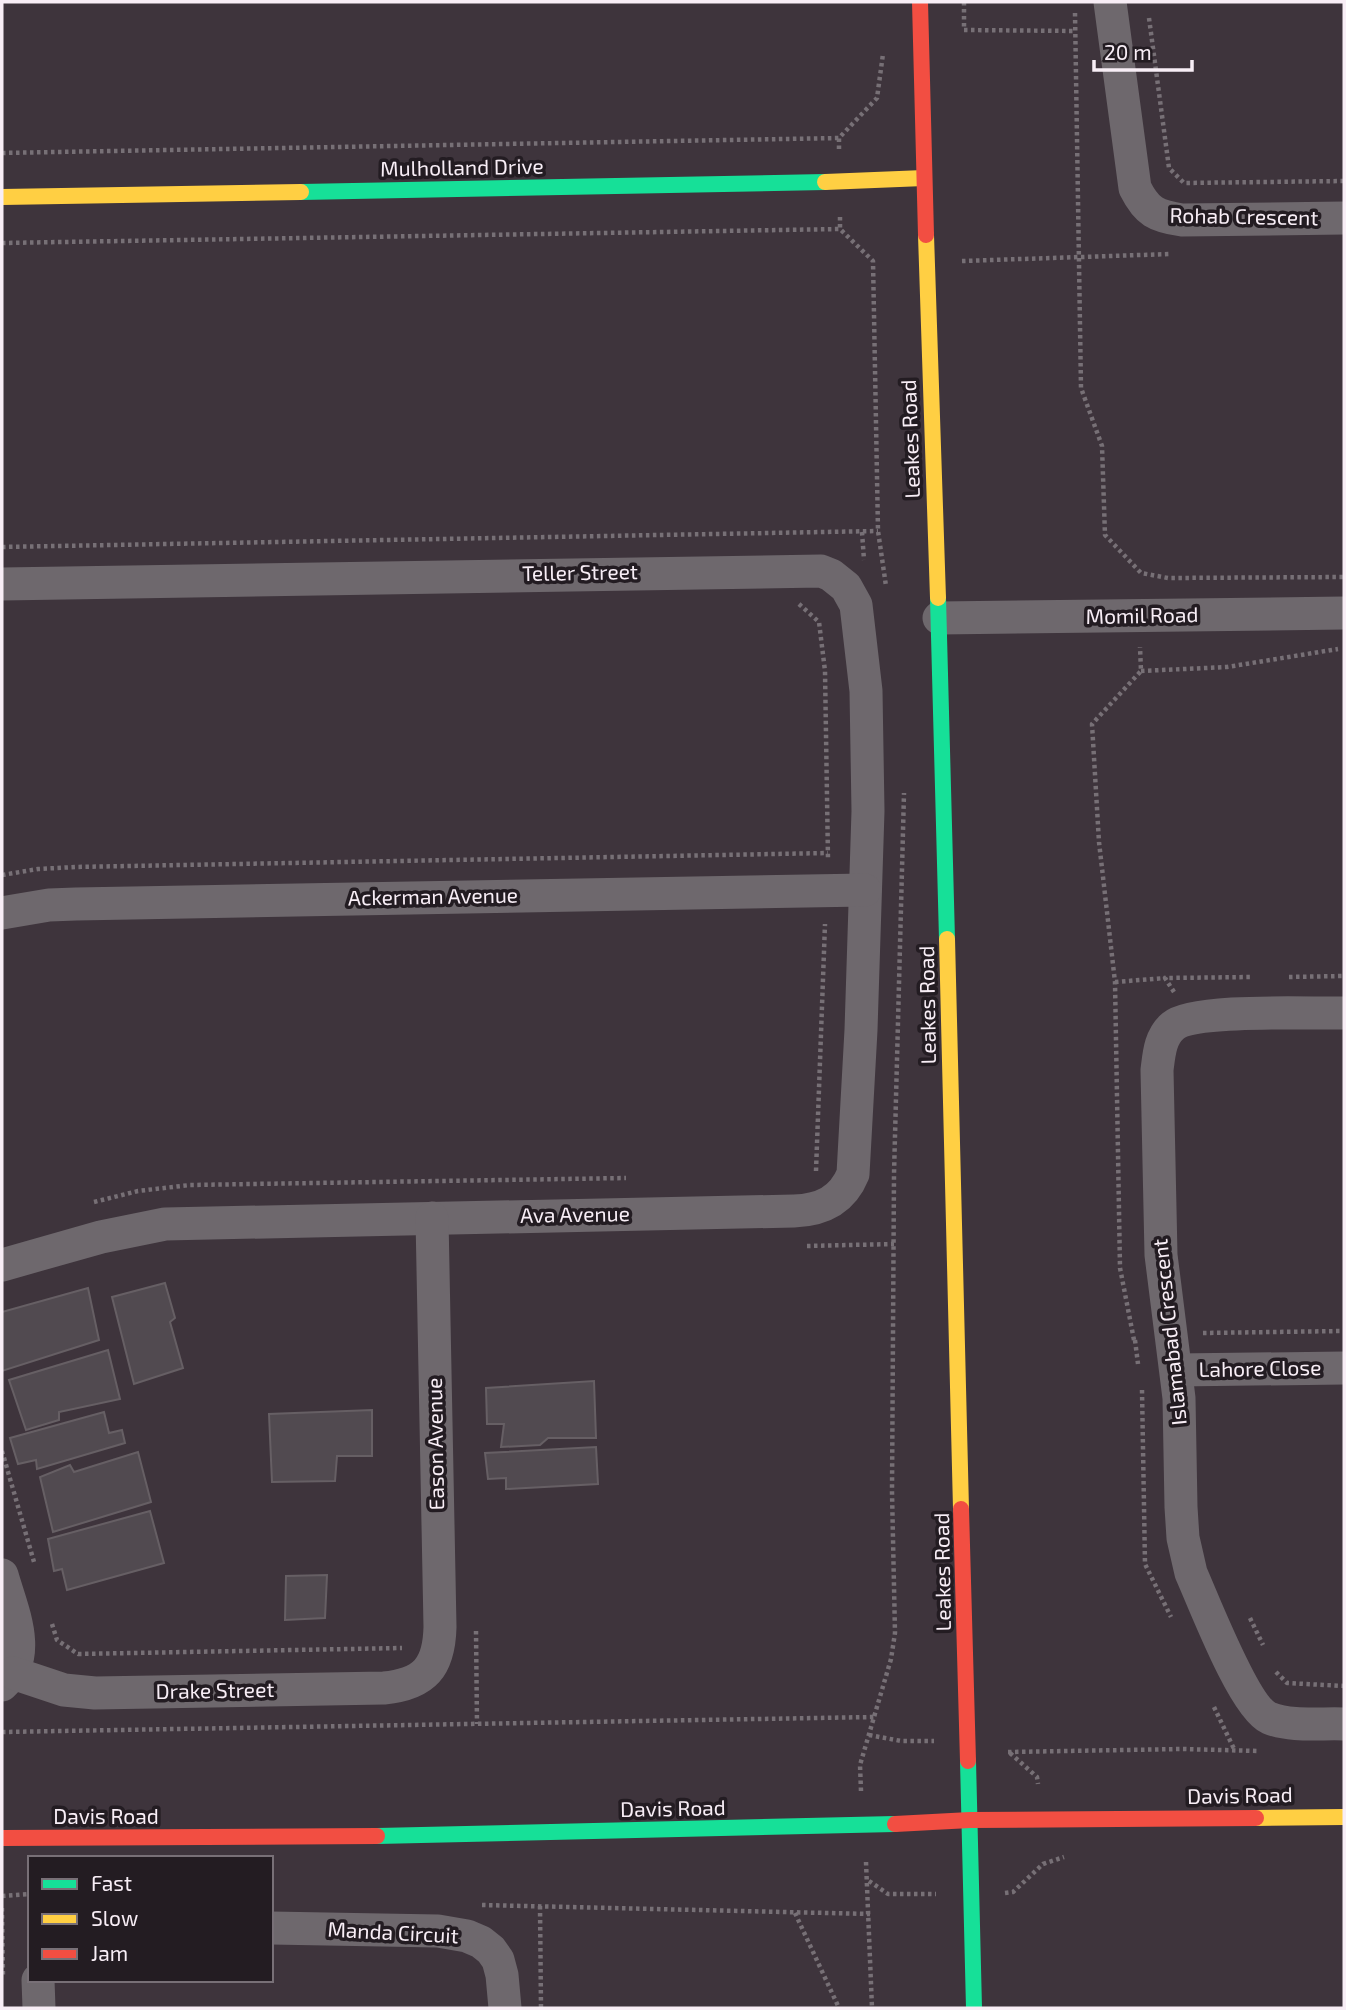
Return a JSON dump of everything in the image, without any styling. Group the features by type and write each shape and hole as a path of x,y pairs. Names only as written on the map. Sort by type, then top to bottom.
{"street":[{"name":"Leakes Road","path":"920,2 939,618 974,2008"},
{"name":"Rohab Crescent","path":"1110,2 1135,188 1143,205 1165,218 1182,220 1344,218"},
{"name":"Mulholland Drive","path":"2,197 839,182 924,178"},
{"name":"Teller Street","path":"2,584 809,569 821,571 839,581 852,595 863,652 868,759 865,890"},
{"name":"Momil Road","path":"939,618 1344,613"},
{"name":"Ackerman Avenue","path":"2,913 49,905 76,904 865,890"},
{"name":"Ava Avenue","path":"2,1265 101,1237 165,1224 794,1211 824,1207 848,1188 853,1174 865,890"},
{"name":"Islamabad Crescent","path":"1344,1013 1189,1018 1175,1023 1162,1040 1157,1070 1161,1255 1177,1370 1181,1507 1186,1558 1244,1690 1262,1714 1272,1719 1344,1724"},
{"name":"Eason Avenue","path":"432,1218 435,1657"},
{"name":"Lahore Close","path":"1177,1370 1344,1368"},
{"path":"2,1575 20,1642 18,1659 7,1679"},
{"name":"Drake Street","path":"7,1679 95,1693 384,1688 410,1684 421,1678 435,1657"},
{"name":"Davis Road","path":"2,1838 405,1836 864,1826 970,1820 1344,1816"},
{"name":"Manda Circuit","path":"273,1928 438,1931 467,1936 481,1942 498,1960 505,2008"},
{"path":"38,1982 38,2008"}],"path":[{"path":"964,2 964,30 1076,31 1081,388 1102,446 1105,535 1141,573 1168,578 1344,577"},
{"path":"1149,18 1169,168 1184,183 1344,181"},
{"path":"2,153 839,138"},
{"path":"2,243 840,229"},
{"path":"926,263 1171,254"},
{"path":"2,547 878,531"},
{"path":"1133,1340 1121,1268 1115,982 1099,842 1092,724 1141,671 1141,573"},
{"path":"799,604 819,622 825,671 828,853 816,1175"},
{"path":"1141,671 1227,667 1344,648"},
{"path":"2,875 75,867 828,853"},
{"path":"1115,982 1166,978"},
{"path":"1205,1322 1211,1369"},
{"path":"2,1451 35,1564"},
{"path":"1246,1609 1263,1646"},
{"path":"50,1615 57,1640 78,1654 435,1657 476,1648"},
{"path":"1274,1670 1287,1683 1344,1686"},
{"path":"2,1732 874,1717"},
{"path":"5,1721 9,1732"},
{"path":"869,1735 860,1765 870,1914 872,2008"},
{"path":"1009,1752 1182,1749 1235,1751"},
{"path":"868,1880 888,1894 1013,1892 1043,1864 1068,1856"},
{"path":"2,1896 28,1894"},
{"path":"481,1905 870,1914"},
{"path":"540,1906 541,2008"},
{"path":"2,1908 4,1983"},
{"path":"795,1913 839,2008"}],"building":[{"path":"165,1283 175,1318 170,1322 183,1368 134,1384 112,1297"},
{"path":"88,1288 99,1340 2,1371 2,1312"},
{"path":"108,1350 120,1399 59,1412 59,1420 26,1430 9,1380"},
{"path":"594,1381 596,1438 548,1438 540,1445 501,1447 504,1424 487,1424 486,1388"},
{"path":"372,1410 372,1456 337,1456 335,1481 272,1482 269,1414"},
{"path":"104,1412 109,1433 122,1430 125,1443 37,1469 36,1460 18,1464 10,1438"},
{"path":"596,1447 598,1484 506,1489 506,1478 488,1479 485,1453"},
{"path":"138,1452 151,1502 53,1532 40,1477 70,1465 74,1472"},
{"path":"150,1511 164,1563 67,1590 62,1569 54,1571 48,1539"},
{"path":"327,1575 325,1618 285,1620 286,1576"}],"traffic: fast":[{"path":"301,192 825,182"},
{"path":"938,598 947,939"},
{"path":"968,1761 974,2008"},
{"path":"377,1836 895,1824"}],"traffic: slow":[{"path":"825,182 924,178"},
{"path":"2,197 301,192"},
{"path":"926,235 938,598"},
{"path":"947,939 961,1509"},
{"path":"1256,1818 1344,1817"}],"traffic: jam":[{"path":"920,2 926,235"},
{"path":"961,1509 968,1761"},
{"path":"895,1824 970,1820 1256,1818"},
{"path":"2,1838 377,1836"}]}
